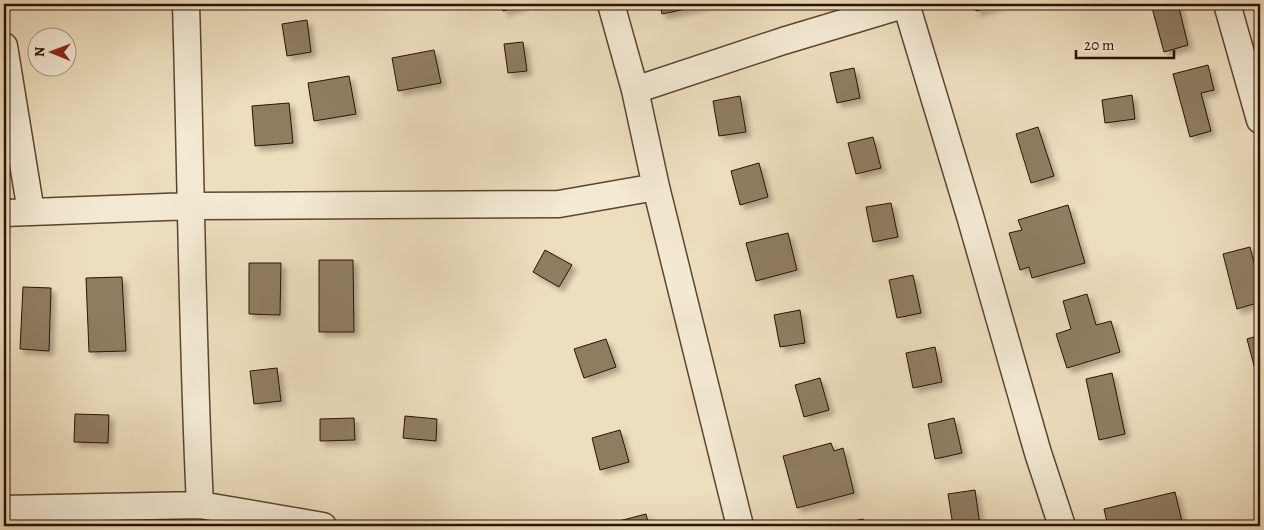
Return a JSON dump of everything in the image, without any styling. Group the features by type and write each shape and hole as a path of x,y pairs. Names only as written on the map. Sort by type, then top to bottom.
{"street":[{"path":"186,4 192,206 194,370 200,505"},
{"path":"611,4 635,90 656,188 740,526"},
{"path":"635,90 784,41 906,4 970,216 1038,454 1062,526"},
{"path":"1226,4 1260,120"},
{"path":"4,46 31,212"},
{"path":"4,213 192,206 559,204 656,188"},
{"path":"4,508 200,505 322,526"}],"building":[{"path":"501,4 524,4 524,5 503,11"},
{"path":"660,4 710,4 662,14"},
{"path":"974,4 1004,4 976,11"},
{"path":"1151,4 1178,4 1188,45 1164,52"},
{"path":"307,20 311,52 287,56 282,24"},
{"path":"523,42 527,71 508,73 504,44"},
{"path":"434,50 441,83 398,91 392,58"},
{"path":"1208,65 1214,90 1201,93 1211,131 1190,137 1173,74"},
{"path":"854,68 860,98 837,103 830,73"},
{"path":"349,76 356,114 314,121 308,83"},
{"path":"1132,95 1135,119 1105,123 1102,100"},
{"path":"740,96 746,132 719,136 713,101"},
{"path":"289,103 293,143 255,146 252,106"},
{"path":"1038,127 1054,176 1031,183 1016,134"},
{"path":"873,137 881,168 856,174 848,143"},
{"path":"759,163 768,197 740,205 731,171"},
{"path":"891,203 898,237 873,242 866,207"},
{"path":"1068,205 1085,263 1032,278 1029,267 1020,270 1009,233 1022,230 1018,220"},
{"path":"788,233 797,270 756,281 746,243"},
{"path":"1250,247 1260,286 1260,302 1237,309 1223,254"},
{"path":"545,250 572,265 559,287 533,272"},
{"path":"319,260 353,260 354,332 319,332"},
{"path":"249,263 281,263 280,315 249,314"},
{"path":"913,275 921,313 897,318 889,280"},
{"path":"122,277 126,351 89,352 86,278"},
{"path":"23,287 51,288 49,351 20,349"},
{"path":"1087,294 1096,325 1111,321 1120,352 1067,368 1056,334 1071,329 1063,301"},
{"path":"800,310 805,343 780,347 774,315"},
{"path":"1260,335 1260,388 1247,339"},
{"path":"606,339 616,367 584,378 574,349"},
{"path":"935,347 942,382 913,388 906,353"},
{"path":"277,368 281,401 254,404 250,371"},
{"path":"1112,373 1125,434 1099,440 1086,379"},
{"path":"820,378 829,410 804,417 795,385"},
{"path":"75,414 109,415 108,443 74,442"},
{"path":"405,416 437,419 436,441 403,438"},
{"path":"354,418 355,440 320,441 320,419"},
{"path":"954,418 962,453 935,459 928,424"},
{"path":"620,430 629,462 600,470 592,438"},
{"path":"831,443 834,451 843,448 854,493 797,508 783,456"},
{"path":"975,490 980,525 953,526 948,494"},
{"path":"1175,492 1183,526 1108,526 1104,509"},
{"path":"646,514 649,526 620,526 619,521"},
{"path":"863,519 865,526 836,525"}]}
